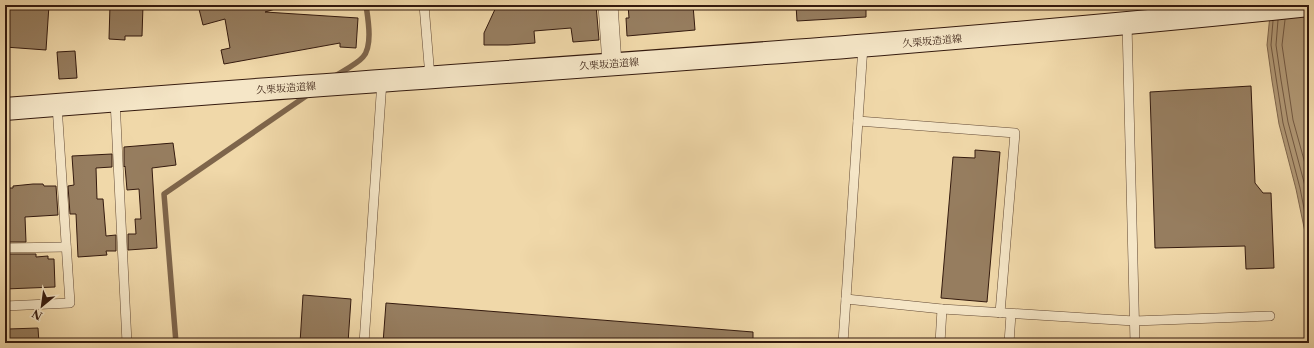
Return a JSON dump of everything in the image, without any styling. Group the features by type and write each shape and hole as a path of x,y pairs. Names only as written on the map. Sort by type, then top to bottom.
{"main road":[{"name":"久栗坂造道線","path":"5,109 382,80 863,46 1127,24 1214,10 1256,11 1309,5"}],"street":[{"path":"608,5 612,64"}],"lane":[{"path":"424,5 430,77"},
{"path":"1127,24 1135,343"},
{"path":"843,343 863,46"},
{"path":"364,343 382,80"},
{"path":"115,100 127,343"},
{"path":"5,306 70,303 57,105"},
{"path":"858,121 1015,132 1000,313"},
{"path":"5,248 66,247"},
{"path":"846,299 942,309 1134,321 1270,316"},
{"path":"940,343 942,309"},
{"path":"1009,343 1011,314"}],"water":[{"path":"1271,5 1309,5 1309,267 1305,232 1296,189 1279,124 1272,81 1267,45"}],"building":[{"path":"5,5 49,5 46,50 5,47"},
{"path":"110,5 143,5 142,36 125,36 125,40 109,39"},
{"path":"198,5 278,5 279,8 265,12 358,18 356,48 340,47 340,43 224,64 221,50 230,48 225,19 203,25"},
{"path":"497,5 596,5 599,40 573,42 571,28 534,31 535,43 484,45 484,33"},
{"path":"628,5 693,5 695,30 627,36 626,18 629,18"},
{"path":"796,5 866,5 866,17 797,21"},
{"path":"75,51 77,78 59,79 57,52"},
{"path":"1251,86 1255,183 1263,193 1271,193 1274,268 1246,269 1245,246 1155,248 1150,92"},
{"path":"173,143 176,165 152,168 157,248 128,250 128,234 136,234 135,219 141,219 139,189 127,190 125,166 124,167 124,147"},
{"path":"975,150 1000,152 987,302 941,298 953,157 975,158"},
{"path":"112,154 112,167 96,168 97,199 103,199 106,236 116,235 116,251 106,251 107,255 78,257 76,214 70,214 68,186 74,185 72,156"},
{"path":"33,184 56,186 58,215 25,217 26,242 5,242 5,188"},
{"path":"5,254 36,254 36,257 48,256 48,259 54,259 55,287 5,289"},
{"path":"303,295 351,299 348,343 300,343"},
{"path":"386,303 753,332 753,343 383,343"},
{"path":"38,328 39,343 8,343 8,329"}],"waterway":[{"path":"335,76 357,62 366,52 369,39 366,5"},
{"path":"176,343 164,194 309,94"}]}
